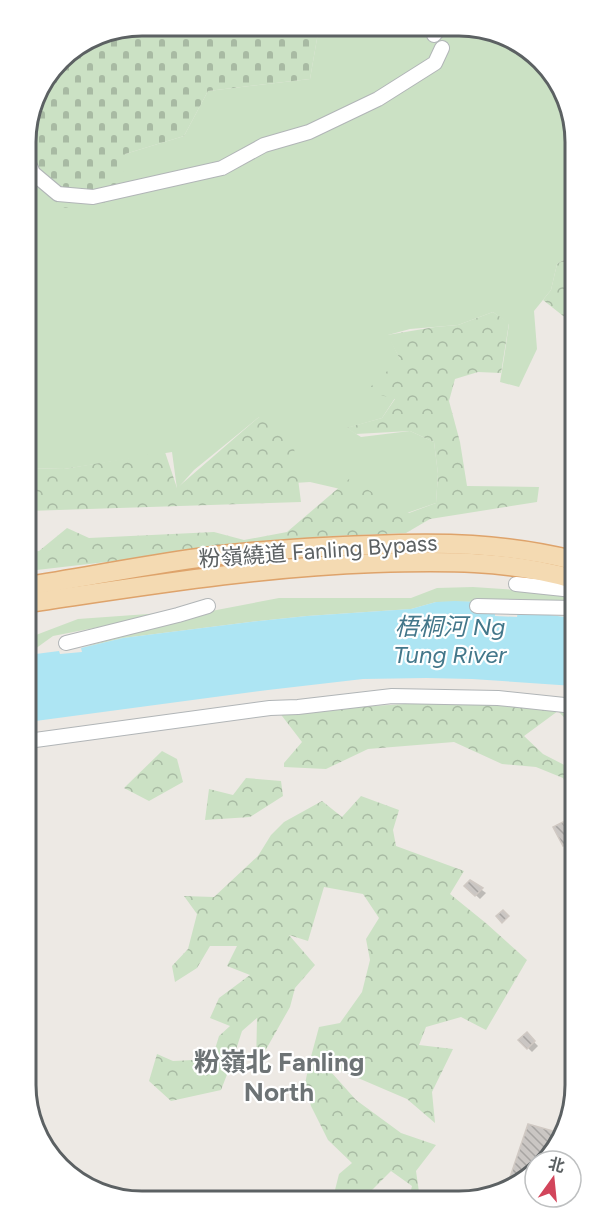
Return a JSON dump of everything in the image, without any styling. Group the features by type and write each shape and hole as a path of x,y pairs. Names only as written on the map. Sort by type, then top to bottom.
{"main road":[{"name":"粉嶺繞道 Fanling Bypass","path":"36,585 197,558 272,549 417,543 469,544 523,550 565,558"},
{"name":"粉嶺繞道 Fanling Bypass","path":"36,602 201,577 330,565 465,562 517,567 565,577"}],"lane":[{"path":"36,176 58,194 93,197 222,168 264,145 309,132 378,99 435,63 442,48"},
{"path":"516,584 565,589"},
{"path":"66,643 208,606"},
{"path":"477,606 565,608"},
{"path":"36,740 270,708 392,696 498,698 565,705"}],"green space":[{"path":"142,36 317,36 310,79 208,91 184,136 125,154 120,201 63,208 36,182 36,135 44,101 58,77 72,62 89,50 114,40"},
{"path":"317,36 466,36 480,38 518,54 543,77 557,101 564,128 565,259 557,264 551,290 534,311 537,349 519,387 500,382 509,324 493,312 458,325 410,329 388,335 400,359 395,398 382,418 347,428 361,437 410,431 434,442 438,474 436,503 404,514 362,494 310,482 278,484 259,417 194,470 177,489 172,452 64,469 36,468 36,170 125,154 184,136 208,91 310,79"},
{"path":"565,259 565,317 543,300 551,290 557,264"},
{"path":"493,312 509,323 501,373 478,372 455,379 449,401 460,442 467,486 539,487 537,502 430,519 406,533 333,536 36,570 36,551 67,528 89,538 214,532 244,540 287,532 349,479 409,513 436,503 438,474 434,442 410,431 356,434 346,428 382,418 395,399 366,391 400,359 387,335 458,325"},
{"path":"259,417 293,440 301,502 36,511 36,468 64,469 165,452 177,488"},
{"path":"473,587 565,593 565,601 436,602 411,609 307,616 123,638 81,648 201,613 279,598 411,598 437,588"},
{"path":"176,612 53,636 36,648 36,635 78,619"},
{"path":"436,702 520,703 565,707 565,718 558,711 524,736 543,754 565,765 565,782 563,778 536,767 502,764 454,742 368,749 326,769 284,767 284,763 302,742 279,712"},
{"path":"162,751 177,759 183,782 149,801 124,788"},
{"path":"246,778 281,781 283,796 250,817 205,820 209,789 233,795"},
{"path":"361,796 399,810 393,830 396,846 464,871 450,894 527,960 486,1030 461,1017 426,1027 419,1045 453,1049 432,1092 435,1123 407,1099 323,1063 356,1100 401,1133 436,1145 416,1171 419,1191 411,1191 412,1186 391,1171 371,1191 335,1191 339,1174 352,1163 328,1140 311,1106 305,1084 319,1027 340,1023 362,992 370,960 366,939 379,918 363,894 324,887 308,941 289,935 315,965 295,988 290,1007 256,1067 257,1018 242,1031 221,1090 171,1101 149,1081 157,1054 173,1061 212,1059 219,1036 230,1026 210,1018 219,998 250,975 227,966 237,946 210,946 197,968 175,982 172,966 188,949 197,914 184,896 214,897 258,856 271,835 284,822 322,801 342,817"}],"water":[{"name":"梧桐河 Ng Tung River","path":"436,602 477,602 495,610 495,616 517,617 518,611 565,617 565,685 472,679 363,679 36,721 36,654 59,651 60,654 82,652 81,648 123,638 307,616 411,609"}],"building":[{"path":"563,822 565,845 563,846 553,827"},
{"path":"470,880 483,888 475,896 464,886"},
{"path":"503,910 509,916 502,923 496,916"},
{"path":"527,1032 535,1041 527,1049 518,1040"},
{"path":"528,1124 554,1131 544,1149 523,1149 523,1169 510,1178"}],"district":[{"name":"粉嶺北 Fanling North","path":"279,1077"}]}
